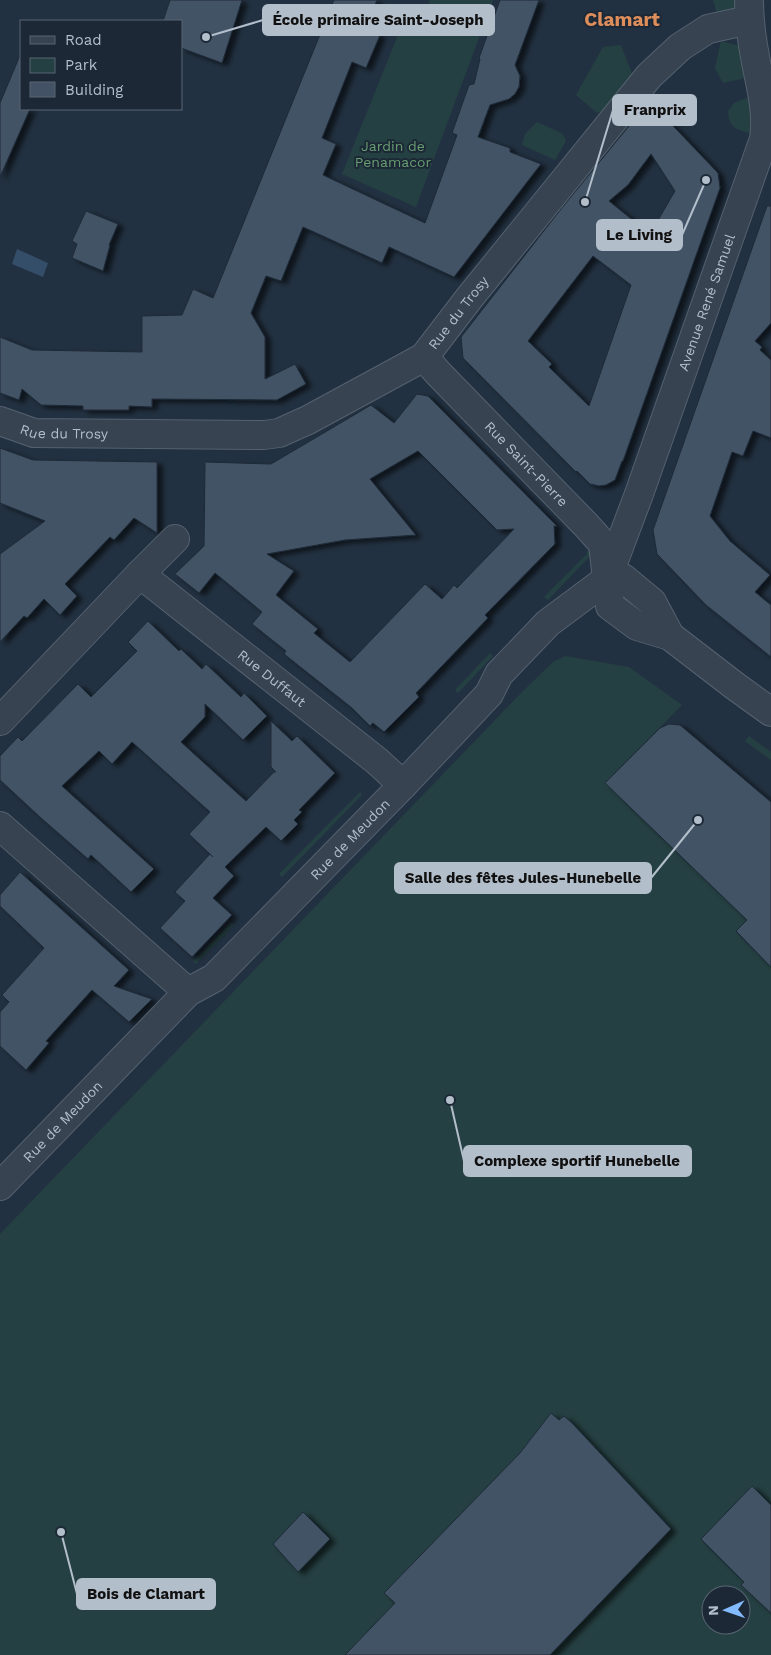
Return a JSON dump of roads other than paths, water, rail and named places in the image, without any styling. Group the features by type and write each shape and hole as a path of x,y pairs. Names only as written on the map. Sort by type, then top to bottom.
{"street":[{"name":"Rue du Trosy","path":"0,421 34,434 181,436 272,434 308,420 431,349 470,297 650,76 680,47 708,29 749,10"},
{"name":"Avenue René Samuel","path":"607,579 764,139 766,126 765,108 749,10"},
{"name":"Rue Saint-Pierre","path":"431,349 438,373 586,525 602,544 607,579"},
{"path":"0,721 175,539"},
{"name":"Rue Duffaut","path":"140,574 377,761 398,781"},
{"path":"607,579 623,578 652,602 670,636 771,712"},
{"name":"Rue de Meudon","path":"0,1186 188,992 214,978 398,781 489,694 499,674 548,623 607,579"},
{"path":"0,826 188,992"}],"water":[{"path":"17,249 48,263 43,277 12,264"}],"place":[{"name":"École primaire Saint-Joseph","path":"206,37"},
{"name":"Le Living","path":"706,180"},
{"name":"Franprix","path":"585,202"},
{"name":"Salle des fêtes Jules-Hunebelle","path":"698,820"},
{"name":"Complexe sportif Hunebelle","path":"450,1100"},
{"name":"Bois de Clamart","path":"61,1532"}],"district":[{"name":"Clamart","path":"622,19"}],"park label":[{"name":"Jardin de Penamacor","path":"393,154"}]}
